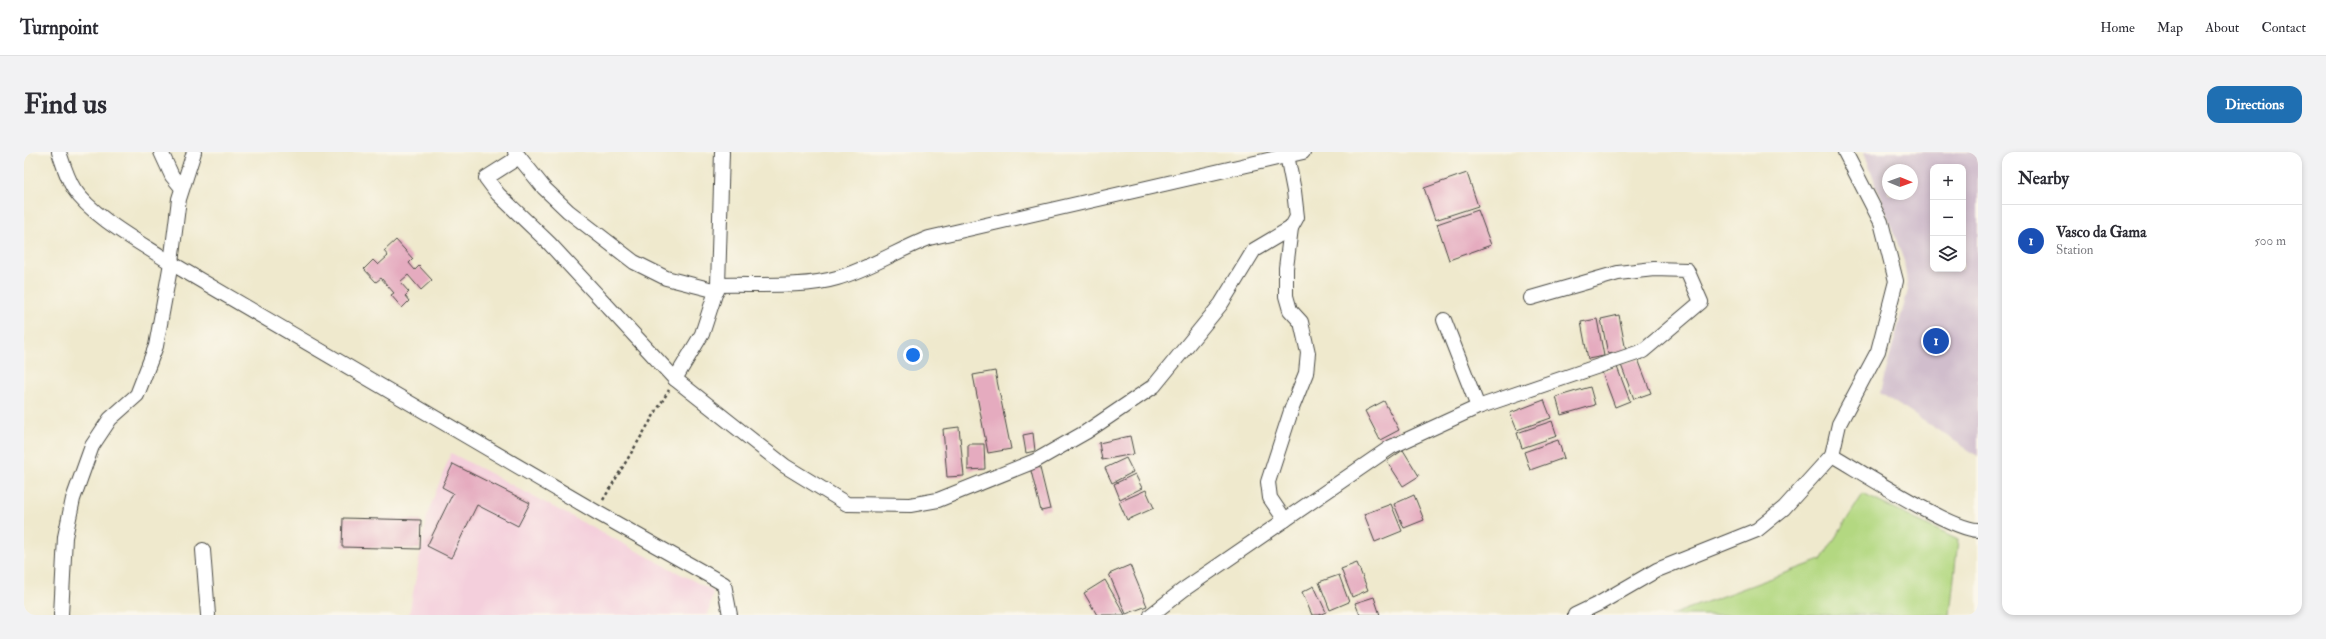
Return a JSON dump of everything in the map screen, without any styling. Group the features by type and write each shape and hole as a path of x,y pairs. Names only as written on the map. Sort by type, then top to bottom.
{"street":[{"path":"59,152 74,189 86,204 171,263 596,512 724,584 730,615"},
{"path":"161,152 172,176 182,188"},
{"path":"61,615 65,537 73,499 92,446 110,419 137,395 156,346 171,263 182,188 194,152"},
{"path":"675,379 702,334 718,288 722,152"},
{"path":"1291,228 1254,250 1221,304 1154,386 1086,432 1035,461 938,500 910,505 847,504 785,466 675,379 586,282 498,194 486,178 517,154 544,188 568,211 634,262 666,278 718,288 794,284 835,279 863,270 898,250 929,238 1303,152"},
{"path":"1575,615 1600,603 1657,570 1757,530 1784,508 1832,455 1839,424 1878,351 1896,281 1881,222 1845,152"},
{"path":"1285,520 1270,498 1268,482 1292,408 1306,373 1308,353 1301,322 1290,310 1286,296 1286,268 1291,228 1297,217 1287,155"},
{"path":"1150,615 1183,590 1391,446 1478,407 1643,351 1701,302 1687,270 1654,269 1618,273 1531,298"},
{"path":"1444,320 1478,407"},
{"path":"1832,455 1941,518 1971,530 1978,530"},
{"path":"204,550 208,615"}],"path":[{"path":"596,512 675,379"}],"shaded area":[{"path":"1864,152 1978,152 1978,456 1880,393 1908,290 1904,261"},
{"path":"451,453 713,591 708,615 409,615 428,512"}],"green space":[{"path":"1863,494 1958,540 1950,615 1671,615 1821,560"}],"building":[{"path":"1467,173 1478,206 1435,220 1424,188"},
{"path":"1478,210 1491,245 1449,260 1437,224"},
{"path":"396,240 413,259 409,263 415,270 419,266 432,280 421,290 408,275 400,282 409,292 405,296 409,301 402,308 391,295 394,293 381,278 376,282 364,269 373,260 378,265 388,256 384,251"},
{"path":"1619,315 1626,351 1608,354 1601,319"},
{"path":"1597,319 1604,356 1588,359 1581,322"},
{"path":"1638,359 1651,393 1634,399 1621,365"},
{"path":"1617,367 1630,401 1615,407 1602,372"},
{"path":"995,371 1011,449 988,453 973,375"},
{"path":"1590,387 1595,405 1561,415 1556,397"},
{"path":"1544,400 1551,418 1517,430 1510,413"},
{"path":"1384,401 1399,430 1380,440 1365,411"},
{"path":"1552,421 1557,436 1522,448 1517,433"},
{"path":"959,427 964,476 947,477 943,429"},
{"path":"1033,433 1035,451 1026,453 1023,435"},
{"path":"1130,436 1134,454 1102,460 1099,443"},
{"path":"1558,440 1564,458 1530,470 1524,452"},
{"path":"968,444 984,444 985,469 968,470"},
{"path":"1403,450 1419,476 1403,486 1387,461"},
{"path":"1126,458 1133,472 1112,483 1105,468"},
{"path":"453,464 530,503 518,526 477,505 451,558 427,546 453,493 442,487"},
{"path":"1039,464 1050,509 1041,511 1030,467"},
{"path":"1135,474 1142,488 1120,499 1114,484"},
{"path":"1146,490 1154,508 1127,520 1119,502"},
{"path":"1414,495 1424,520 1404,528 1394,504"},
{"path":"1391,504 1402,531 1375,542 1364,514"},
{"path":"343,518 421,520 420,549 342,547"},
{"path":"1357,563 1368,590 1352,597 1341,569"},
{"path":"1130,565 1147,606 1126,614 1109,574"},
{"path":"1339,575 1349,602 1330,610 1319,582"},
{"path":"1105,580 1125,615 1097,615 1084,593"},
{"path":"1314,586 1326,612 1319,615 1312,615 1302,592"},
{"path":"1374,597 1380,615 1360,615 1355,603"}],"place":[{"name":"Vasco da Gama","path":"1936,341"}]}
